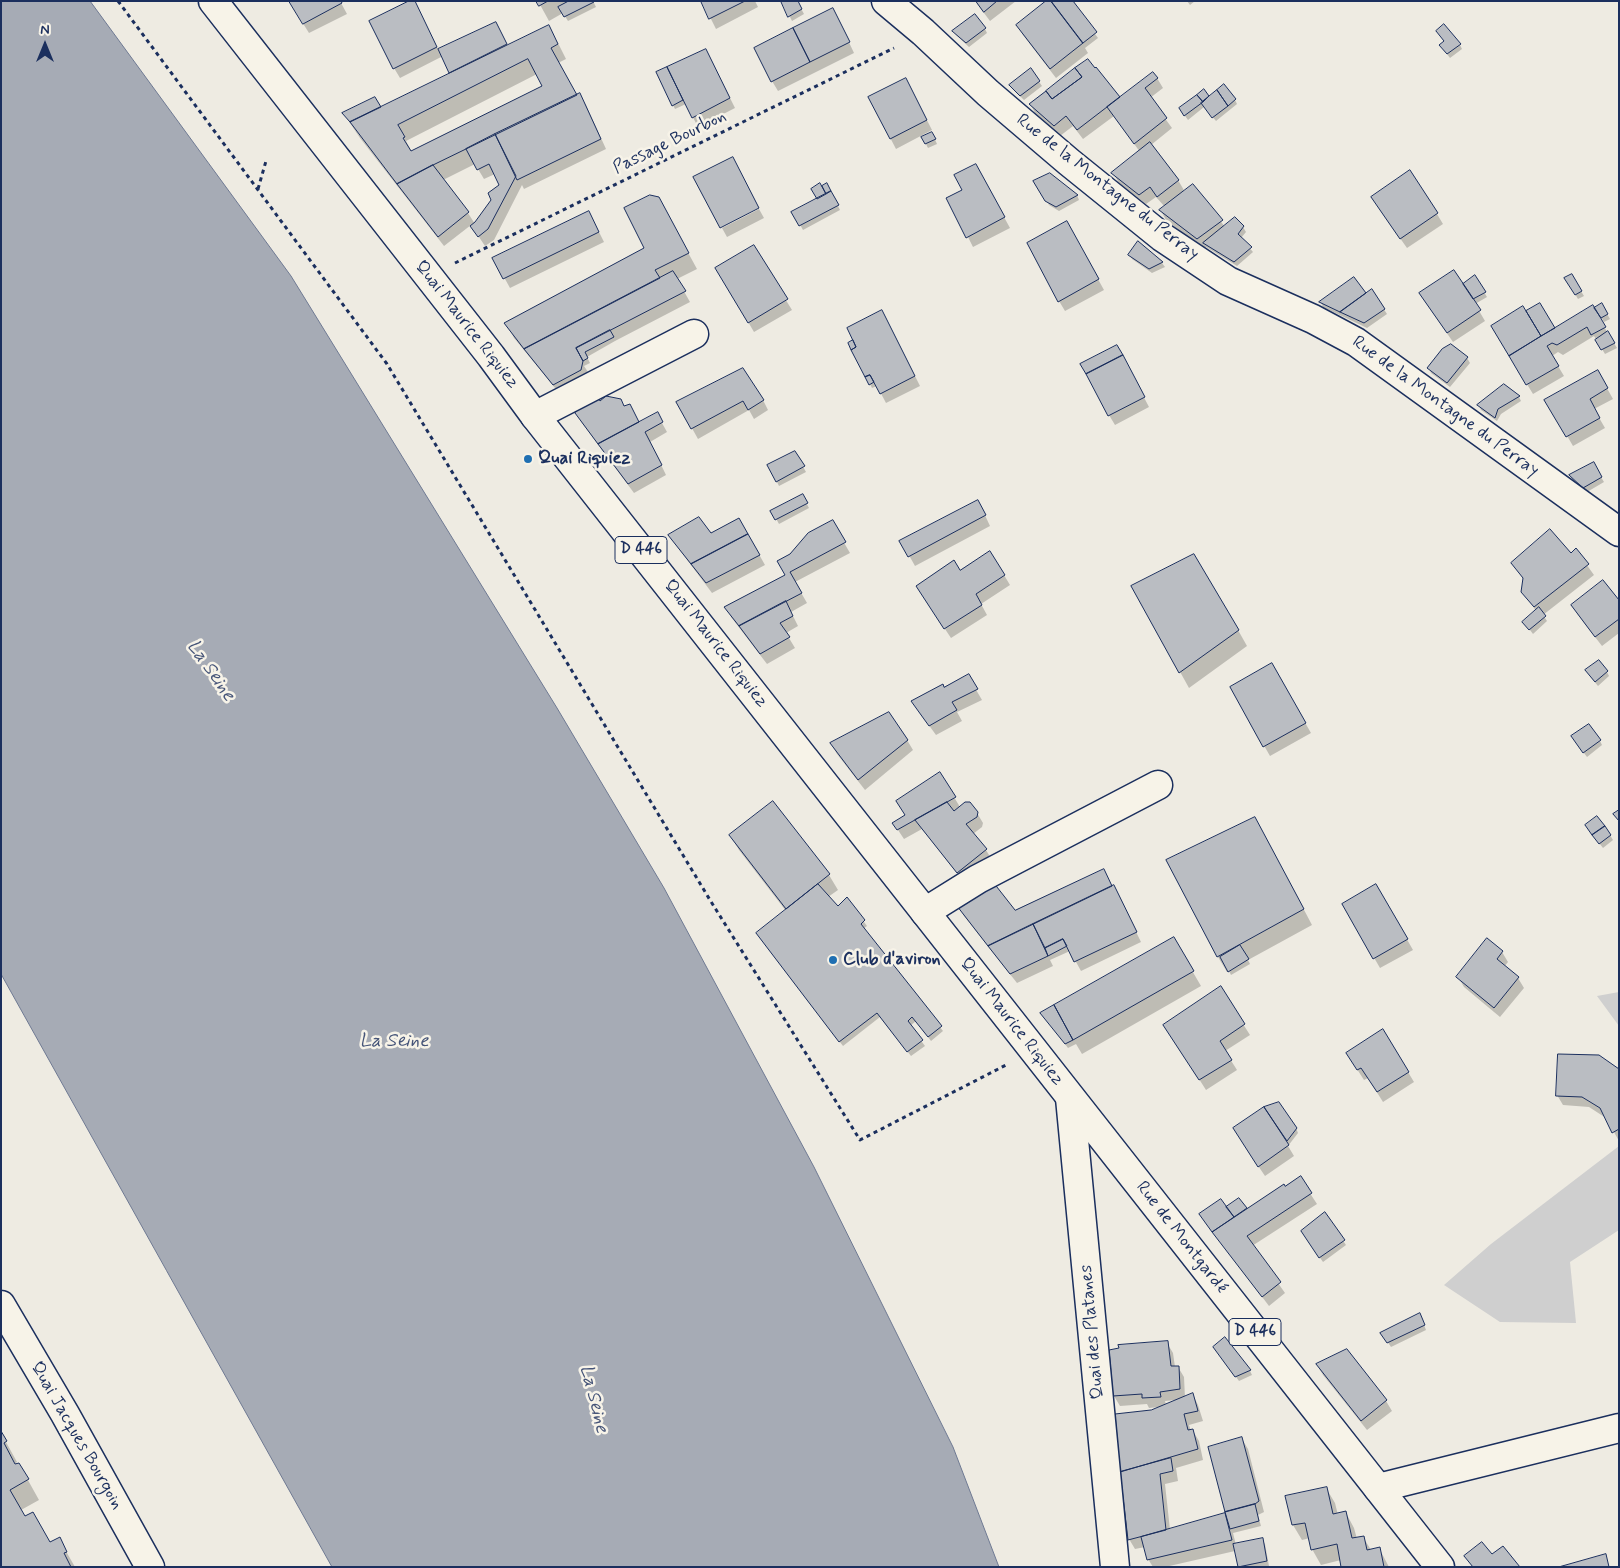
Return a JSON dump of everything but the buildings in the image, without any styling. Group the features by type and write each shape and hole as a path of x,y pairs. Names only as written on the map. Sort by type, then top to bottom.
{"main road":[{"name":"Quai Maurice Riquiez","path":"213,1 491,356 535,416 1070,1098"},
{"name":"Rue de la Montagne du Perray","path":"886,1 923,32 988,93 1069,162 1162,237 1228,281 1313,319 1356,342 1619,532"},
{"path":"535,416 694,334"},
{"path":"925,912 978,879 1158,785"},
{"name":"Rue de Montgardé","path":"1070,1098 1440,1567"},
{"name":"Quai des Platanes","path":"1070,1098 1115,1567"},
{"name":"Quai Jacques Bourgoin","path":"1,1305 65,1414 150,1567"},
{"path":"1378,1488 1619,1428"}],"path":[{"path":"118,1 387,364 710,900 860,1140 1033,1051"},
{"name":"Passage Bourbon","path":"428,276 898,46 923,32"},
{"path":"258,190 266,161"}],"shaded area":[{"path":"1619,992 1619,1026 1597,996"},
{"path":"1619,1146 1619,1230 1570,1262 1576,1323 1500,1322 1444,1285 1491,1244"}],"water":[{"name":"La Seine","path":"1,1 90,1 291,276 557,708 664,888 814,1167 953,1447 999,1567 332,1567 1,974"}],"place":[{"name":"Quai Riquiez","path":"528,459"},
{"name":"Club d'aviron","path":"833,960"}]}
